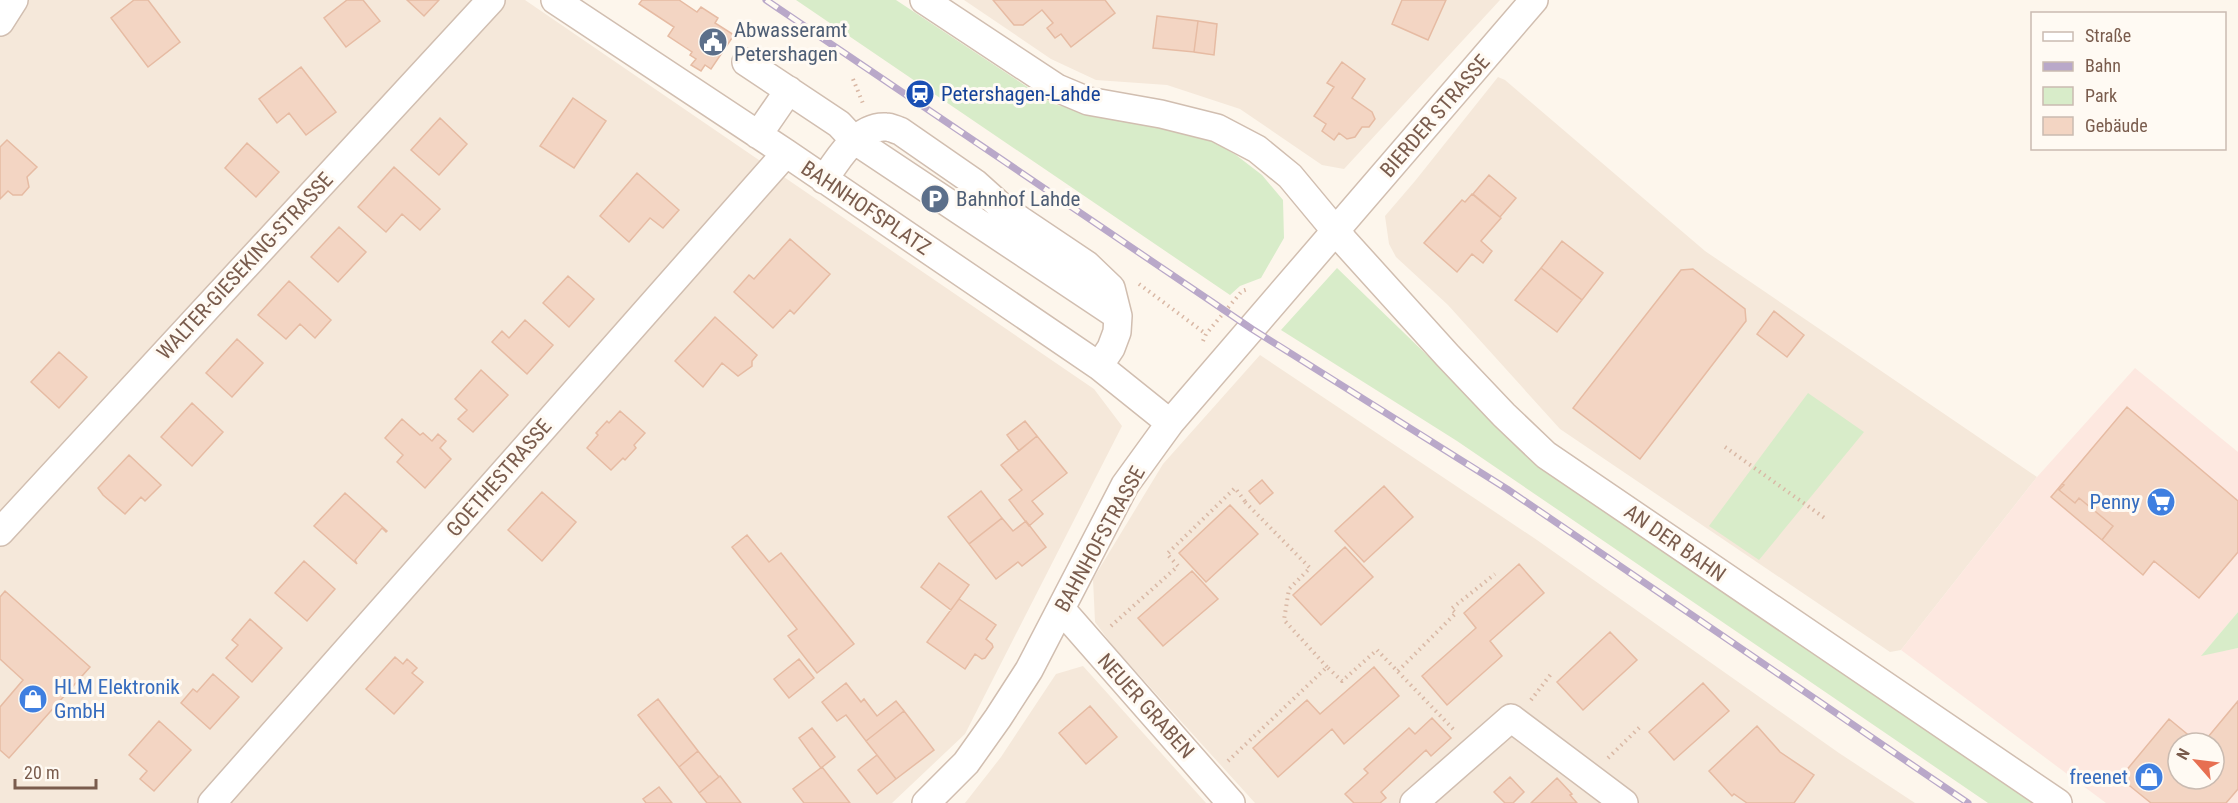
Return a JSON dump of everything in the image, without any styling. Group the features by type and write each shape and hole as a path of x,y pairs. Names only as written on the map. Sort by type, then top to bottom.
{"street":[{"path":"0,22 14,0"},
{"name":"WALTER-GIESEKING-STRASSE","path":"0,532 491,0"},
{"name":"BAHNHOFSPLATZ","path":"555,0 786,153 1099,366 1170,423"},
{"name":"AN DER BAHN","path":"924,0 1056,88 1088,101 1161,114 1217,128 1257,149 1290,176 1447,355 1504,415 1546,454 2058,803"},
{"name":"BIERDER STRASSE","path":"1336,231 1534,0"},
{"path":"746,62 839,124 854,140 1118,316 1117,332 1111,348 1099,366"},
{"path":"758,135 789,90"},
{"path":"824,180 854,140"},
{"name":"GOETHESTRASSE","path":"212,803 786,153"},
{"name":"BAHNHOFSTRASSE","path":"926,803 966,763 1029,670 1125,485 1170,423 1336,231"},
{"name":"NEUER GRABEN","path":"1061,609 1231,803"},
{"path":"1414,803 1511,718 1624,803"}],"path":[{"path":"1133,280 1206,333"},
{"path":"1725,447 1826,519"},
{"path":"1091,644 1178,566 1167,554 1235,488 1246,503 1310,568 1289,589 1284,620 1342,681 1377,650 1474,751"},
{"path":"1398,671 1456,613 1451,609 1495,574"},
{"path":"1210,779 1327,667"},
{"path":"1590,776 1642,725"}],"shaded area":[{"path":"0,0 525,0 1094,389 1122,426 965,734 892,803 0,803"},
{"path":"964,0 1500,0 1344,169 1322,165 1240,109 1167,85 1096,80 1051,59"},
{"path":"1498,77 1505,80 1705,251 2037,477 1901,650 1890,652 1560,429 1448,305 1396,257 1389,244 1385,216"},
{"path":"1260,355 1537,540 1839,753 1915,803 1255,803 1112,645 1095,622 1093,579 1163,464"},
{"path":"2135,368 2238,452 2238,612 2202,655 2238,648 2238,803 2106,803 1901,650 2037,477"},
{"path":"1083,666 1206,803 965,803 1001,757 1056,674"}],"green space":[{"path":"796,0 896,0 1053,104 1127,121 1193,130 1236,155 1262,175 1283,200 1284,238 1261,278 1240,286 1230,295"},
{"path":"1337,268 1524,449 1791,638 2034,803 1988,803 1457,441 1281,330"},
{"path":"1808,393 1864,432 1759,560 1709,526"},
{"path":"2238,612 2238,648 2201,656"}],"building":[{"path":"134,0 148,0 180,42 148,67 111,18"},
{"path":"347,0 363,0 380,21 346,47 324,18"},
{"path":"407,0 439,0 424,16"},
{"path":"642,0 679,0 697,12 701,7 718,18 715,23 734,35 711,69 705,65 701,71 691,65 696,59 690,55 692,52 668,36 674,27 639,4"},
{"path":"993,0 1105,0 1115,13 1071,47 1061,34 1055,38 1047,28 1053,23 1042,10 1023,25 1014,25"},
{"path":"1402,0 1446,0 1428,40 1392,24"},
{"path":"1157,16 1198,21 1194,52 1153,48"},
{"path":"1198,21 1217,24 1214,55 1194,52"},
{"path":"1342,62 1365,79 1352,98 1372,112 1375,119 1369,127 1362,127 1355,137 1347,139 1339,133 1334,140 1322,131 1326,124 1314,116 1334,87 1327,83"},
{"path":"301,67 336,112 306,135 289,113 277,123 259,99"},
{"path":"573,98 606,121 574,168 540,146"},
{"path":"440,118 467,144 439,175 411,150"},
{"path":"7,140 37,167 27,177 29,187 22,195 13,195 8,191 0,199 0,147"},
{"path":"247,143 279,172 256,197 225,168"},
{"path":"394,167 440,209 420,230 402,214 386,232 358,207"},
{"path":"637,173 679,210 663,228 650,218 629,242 600,216"},
{"path":"1489,175 1516,198 1500,217 1473,194"},
{"path":"1472,194 1501,218 1481,241 1492,251 1483,263 1472,254 1457,272 1424,243 1462,200 1465,202"},
{"path":"339,227 366,252 338,282 311,257"},
{"path":"790,239 830,274 794,314 790,310 773,328 734,292 749,275 754,279"},
{"path":"1562,241 1603,273 1582,300 1541,268"},
{"path":"1541,268 1582,300 1557,332 1515,300"},
{"path":"1693,269 1745,309 1746,321 1640,459 1573,408 1681,270"},
{"path":"568,276 594,299 569,327 543,303"},
{"path":"289,281 331,320 315,338 300,324 286,339 258,315"},
{"path":"1774,311 1804,335 1787,357 1757,334"},
{"path":"715,317 757,355 752,361 752,366 738,376 722,363 703,387 675,361"},
{"path":"525,320 553,345 527,374 492,342 502,331 509,338"},
{"path":"237,339 263,363 232,397 206,373"},
{"path":"59,352 87,377 59,408 31,382"},
{"path":"481,370 508,395 473,432 458,419 467,410 455,399"},
{"path":"192,403 223,432 192,466 161,437"},
{"name":"Penny","path":"2127,407 2238,501 2238,552 2199,598 2154,561 2143,575 2102,540 2113,526 2079,498 2075,503 2059,490"},
{"path":"620,411 645,433 625,460 623,458 611,470 587,448 598,435 596,433"},
{"path":"402,419 420,435 423,433 432,441 438,434 446,441 440,448 451,459 425,488 397,462 403,455 385,438"},
{"path":"1025,421 1037,436 1019,451 1007,435"},
{"path":"1037,436 1067,473 1032,501 1043,514 1029,526 1009,500 1022,490 1001,465"},
{"path":"129,455 161,485 145,501 141,497 125,514 98,488"},
{"path":"1262,480 1273,493 1260,504 1249,491"},
{"path":"2062,484 2064,485 2059,490 2075,503 2079,498 2113,526 2102,540 2051,497"},
{"path":"1384,486 1413,517 1364,562 1335,531"},
{"path":"981,491 1002,518 969,544 948,517"},
{"path":"542,492 576,522 542,561 508,530"},
{"path":"345,493 387,531 382,528 355,560 357,564 314,526"},
{"path":"1230,505 1258,534 1206,582 1179,553"},
{"path":"1002,518 1013,531 1026,521 1046,547 1022,566 1018,562 996,579 969,544"},
{"path":"747,535 769,562 781,553 854,644 817,673 788,636 797,629 732,547"},
{"path":"1345,547 1373,577 1321,625 1293,595"},
{"path":"304,561 335,589 307,621 275,593"},
{"path":"939,563 969,585 951,610 921,587"},
{"path":"1519,564 1544,593 1490,641 1502,656 1447,705 1422,676 1476,628 1464,613"},
{"path":"1192,571 1218,599 1163,646 1138,618"},
{"path":"5,591 90,667 9,758 0,750 0,707 23,680 0,659 0,597"},
{"path":"959,599 996,625 986,639 993,647 985,658 982,659 975,654 965,669 927,642"},
{"path":"250,619 282,648 252,682 226,658 238,645 232,640"},
{"path":"1610,632 1637,660 1583,710 1557,682"},
{"path":"395,657 403,664 407,659 417,668 412,673 423,682 394,714 366,689"},
{"path":"799,659 814,678 789,698 774,679"},
{"path":"1374,667 1399,696 1344,744 1332,729 1278,777 1253,748 1307,700 1320,714"},
{"path":"213,674 239,697 210,729 181,703 193,689 197,692"},
{"path":"846,683 861,702 864,699 877,716 896,701 904,711 866,741 846,715 837,721 822,702"},
{"path":"1703,683 1729,711 1674,760 1649,732"},
{"path":"658,699 698,751 679,767 638,715"},
{"path":"2238,701 2238,789 2226,803 2151,803 2120,778 2169,719 2184,731 2166,731 2166,791 2226,791 2226,731 2213,731"},
{"path":"1090,706 1117,737 1086,764 1059,733"},
{"path":"904,711 934,750 896,779 866,741"},
{"path":"1432,718 1451,738 1431,756 1426,750 1381,792 1386,798 1380,803 1354,803 1345,794 1368,773 1364,769 1409,728 1415,734"},
{"path":"159,721 191,750 154,791 140,779 147,771 129,755"},
{"path":"1757,726 1780,752 1814,775 1794,803 1747,803 1734,794 1732,796 1709,771"},
{"path":"812,728 835,757 821,768 799,738"},
{"path":"698,751 719,777 699,793 679,767"},
{"path":"877,755 896,779 877,794 858,770"},
{"path":"822,767 850,803 804,803 793,789"},
{"path":"720,776 741,803 707,803 699,793"},
{"path":"1510,777 1524,792 1513,803 1505,803 1494,792"},
{"path":"1557,778 1577,803 1531,803"},
{"path":"659,787 672,803 646,803 643,799"}],"railway":[{"path":"766,0 1252,329 1507,489 1968,803"}],"place":[{"name":"Abwasseramt Petershagen","path":"713,42"},
{"name":"Petershagen-Lahde","path":"920,94"},
{"name":"Bahnhof Lahde","path":"935,199"},
{"name":"Penny","path":"2161,502"},
{"name":"HLM Elektronik GmbH","path":"33,699"},
{"name":"freenet","path":"2149,777"}]}
